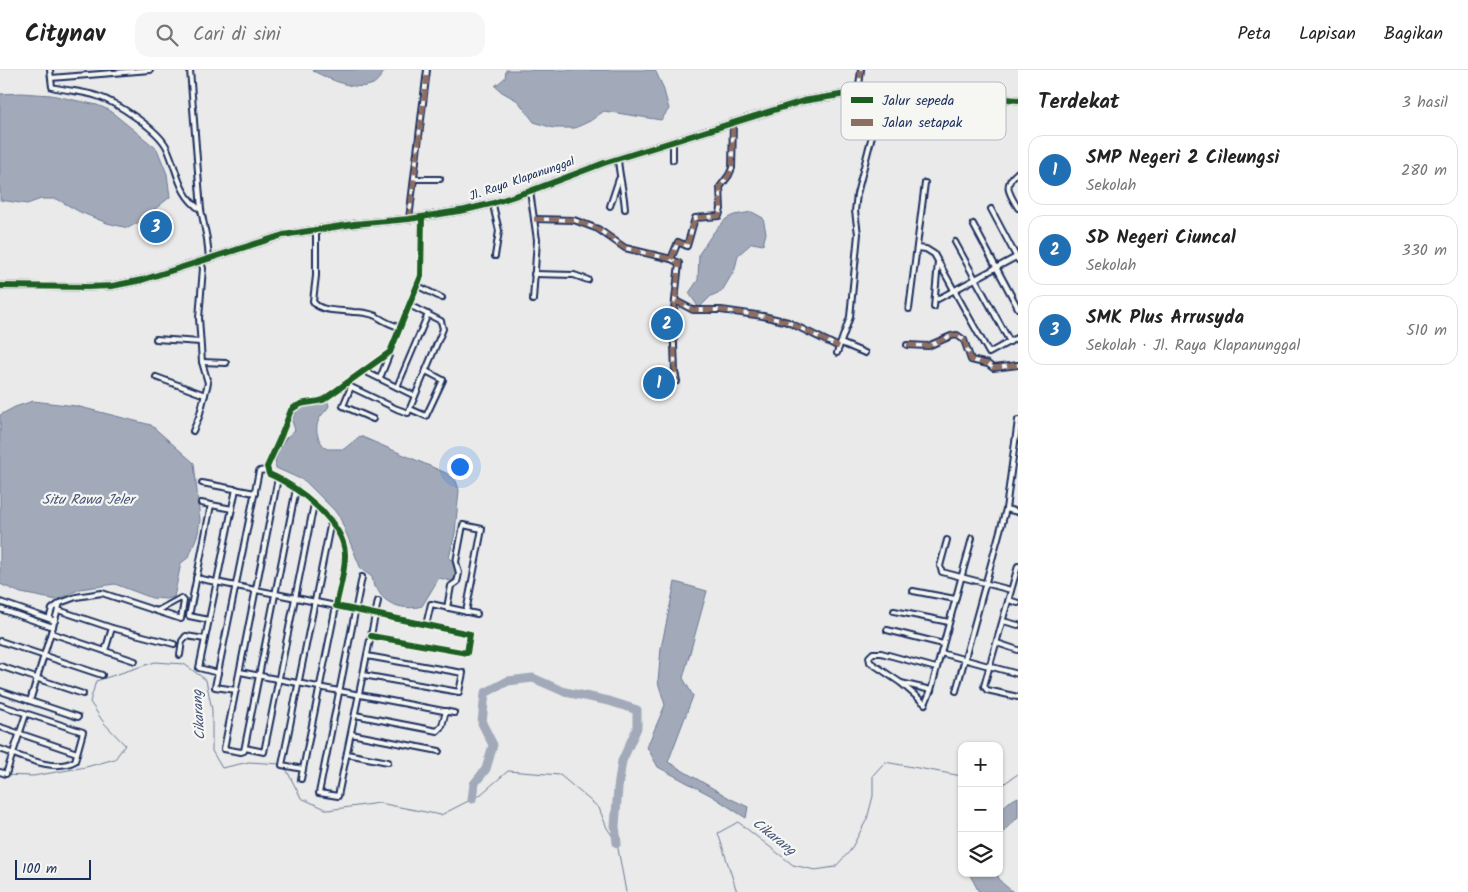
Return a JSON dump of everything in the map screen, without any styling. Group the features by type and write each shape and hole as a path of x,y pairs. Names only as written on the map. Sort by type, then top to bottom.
{"street":[{"path":"50,70 51,85 53,87 88,93 112,102 157,134 167,148 185,196 201,210"},
{"path":"51,78 150,70"},
{"path":"190,70 201,210 209,258"},
{"path":"409,219 427,70"},
{"name":"Jl. Raya Klapanunggal","path":"0,286 112,286 142,280 282,235 354,224 409,219 490,204 618,159 733,122 803,101 841,95"},
{"path":"670,259 678,242 687,246 695,218 719,216 721,209 720,187 732,168 733,122"},
{"path":"837,353 852,306 858,234 855,211 856,194 871,140"},
{"path":"673,142 673,160"},
{"path":"618,159 619,179 624,192 625,209"},
{"path":"1018,172 1010,179 1008,188 1018,208"},
{"path":"414,179 440,179"},
{"path":"610,206 619,179"},
{"path":"909,309 925,182"},
{"path":"530,191 537,240 533,300"},
{"path":"490,204 493,205 499,231 494,256"},
{"path":"938,299 974,278 1017,258 991,209"},
{"path":"380,378 421,276 422,217"},
{"path":"534,219 574,220 598,229 625,248 670,259 679,264 673,319 677,381"},
{"path":"973,224 1018,308"},
{"path":"316,230 316,276 313,301 315,305 321,308 374,316 391,325 400,327"},
{"path":"955,242 1010,342"},
{"path":"917,248 931,252 938,262 989,353 1018,337"},
{"path":"193,431 205,395 207,379 202,362 200,342 199,318 203,268 200,261"},
{"path":"934,307 938,262"},
{"path":"534,274 574,275 588,280"},
{"path":"418,286 442,298"},
{"path":"676,301 693,310 721,310 788,322 840,345 865,353"},
{"path":"347,383 351,387 408,413 444,329 442,321 409,305"},
{"path":"397,386 428,314"},
{"path":"907,345 928,346 946,337 957,335 964,340 971,360 988,364 993,368 1018,365"},
{"path":"156,339 200,342"},
{"path":"300,779 345,556 341,538 331,521 296,489 269,474 267,467 291,410 306,401 317,402 323,400 390,352"},
{"path":"202,362 226,363"},
{"path":"364,371 415,396"},
{"path":"410,409 426,416 443,380 426,371"},
{"path":"156,377 205,395"},
{"path":"351,387 343,406 373,419"},
{"path":"956,691 1006,509 1018,420"},
{"path":"236,690 215,687 259,471 267,470"},
{"path":"278,478 224,749 241,752 245,748 296,489"},
{"path":"202,483 255,493"},
{"path":"218,673 199,668 236,489"},
{"path":"201,503 232,509"},
{"path":"245,748 264,752 314,504"},
{"path":"209,620 189,616 211,505"},
{"path":"1006,509 1018,512"},
{"path":"303,769 282,766 331,521"},
{"path":"447,608 451,586 456,582 459,573 456,562 463,525 482,529 466,612"},
{"path":"936,668 876,652 870,654 869,659 870,662 902,683 924,704 930,690 941,653 972,538"},
{"path":"947,540 940,571 1011,590"},
{"path":"1018,566 985,688 1018,697"},
{"path":"362,577 319,792 338,796 378,600"},
{"path":"196,578 470,634 466,654 371,636"},
{"path":"913,592 955,600"},
{"path":"49,619 52,609 60,603 76,597 102,593 181,619 184,601 181,598 157,611"},
{"path":"1009,600 1018,603"},
{"path":"0,602 55,621"},
{"path":"30,701 60,603"},
{"path":"426,625 431,604 477,614"},
{"path":"0,610 53,627"},
{"path":"58,610 112,628 174,644"},
{"path":"894,611 949,622"},
{"path":"36,621 38,615"},
{"path":"1003,621 1018,625"},
{"path":"105,651 112,628"},
{"path":"887,630 943,644"},
{"path":"51,633 135,661"},
{"path":"180,655 182,641 186,636 205,639"},
{"path":"0,641 102,675"},
{"path":"997,643 1018,650"},
{"path":"941,653 1018,674"},
{"path":"363,675 459,692 463,673 367,656"},
{"path":"0,666 82,694"},
{"path":"240,672 454,713"},
{"path":"902,683 930,690"},
{"path":"0,691 78,717"},
{"path":"0,705 83,732 75,761 70,763 49,764 0,749"},
{"path":"355,715 437,731 442,726 446,711"},
{"path":"0,772 6,774 26,714"},
{"path":"0,727 77,753"},
{"path":"351,734 439,751"},
{"path":"347,754 388,762"}],"water":[{"path":"314,70 384,70 384,72 373,84 351,86 335,81"},
{"path":"506,70 655,70 663,87 669,109 661,120 604,111 590,121 575,128 553,128 534,122 518,101 495,86 505,78"},
{"path":"0,94 51,95 97,105 109,110 157,149 167,174 170,197 139,222 128,228 107,223 80,212 57,199 41,199 27,204 0,200"},
{"path":"752,212 763,218 766,233 763,245 752,243 738,255 735,269 722,291 711,296 699,308 689,293 698,280 699,254 713,233 726,219 734,215"},
{"name":"Situ Rawa Jeler","path":"33,401 76,406 151,425 194,463 200,520 198,533 189,557 181,563 174,597 167,599 152,598 115,584 80,589 57,600 21,593 0,584 0,415 15,407"},
{"path":"322,401 328,402 329,406 319,420 317,434 327,449 344,449 360,436 446,473 456,481 459,490 455,533 449,558 456,565 456,578 451,581 439,578 422,606 402,607 384,599 377,588 374,587 372,577 361,569 340,518 334,510 305,481 276,468 275,465 280,448 286,438 295,430 292,421 296,412 307,405"},
{"path":"675,582 707,591 683,678 693,696 668,762 748,807 746,818 712,796 658,767 647,747 665,705 658,682 661,648"},
{"path":"1018,797 1018,817 1003,833 1003,807"},
{"path":"971,877 998,877 1001,882 1013,892 979,892"}],"waterway":[{"name":"Cikarang","path":"0,775 33,776 86,767 115,759 125,745 104,723 90,702 96,681 155,662 184,664 206,680 212,710 212,751 222,768 249,762 280,764"},
{"path":"472,799 474,784 486,769 493,745 482,723 485,693 508,681 533,678 565,692 609,701 637,710 637,728 622,761 615,826 617,843"},
{"name":"Cikarang","path":"737,892 718,833 738,822 793,865 815,870 835,867 850,851 867,819 873,796 873,775 885,762 958,775"},
{"name":"Cikarang","path":"285,767 301,798 328,810 379,803 441,815 480,795 508,771 560,775 599,808 607,828 617,843 626,892"},
{"name":"Cikarang","path":"1003,784 1018,774"}],"marked path":[{"path":"859,82 861,70"},
{"path":"409,219 427,76"},
{"path":"671,259 678,242 687,246 695,218 719,216 721,209 720,187 732,168 733,122"},
{"path":"534,219 574,220 598,229 625,248 671,259 679,263 673,319 677,381"},
{"path":"676,301 693,310 721,310 788,322 839,347"},
{"path":"907,345 928,346 957,335 964,340 971,360 988,364 993,368 1018,365"}],"cycle path":[{"path":"0,286 112,286 142,280 283,235 465,210 530,191 604,163 803,101 841,95"},
{"path":"1006,99 1018,100"},
{"path":"371,636 467,653 470,634 336,606 345,562 343,543 329,518 305,496 269,474 267,467 291,410 303,403 323,400 390,352 421,276 422,217"}],"place":[{"name":"SMK Plus Arrusyda","path":"156,227"},
{"name":"SD Negeri Ciuncal","path":"667,324"},
{"name":"SMP Negeri 2 Cileungsi","path":"659,383"}]}
